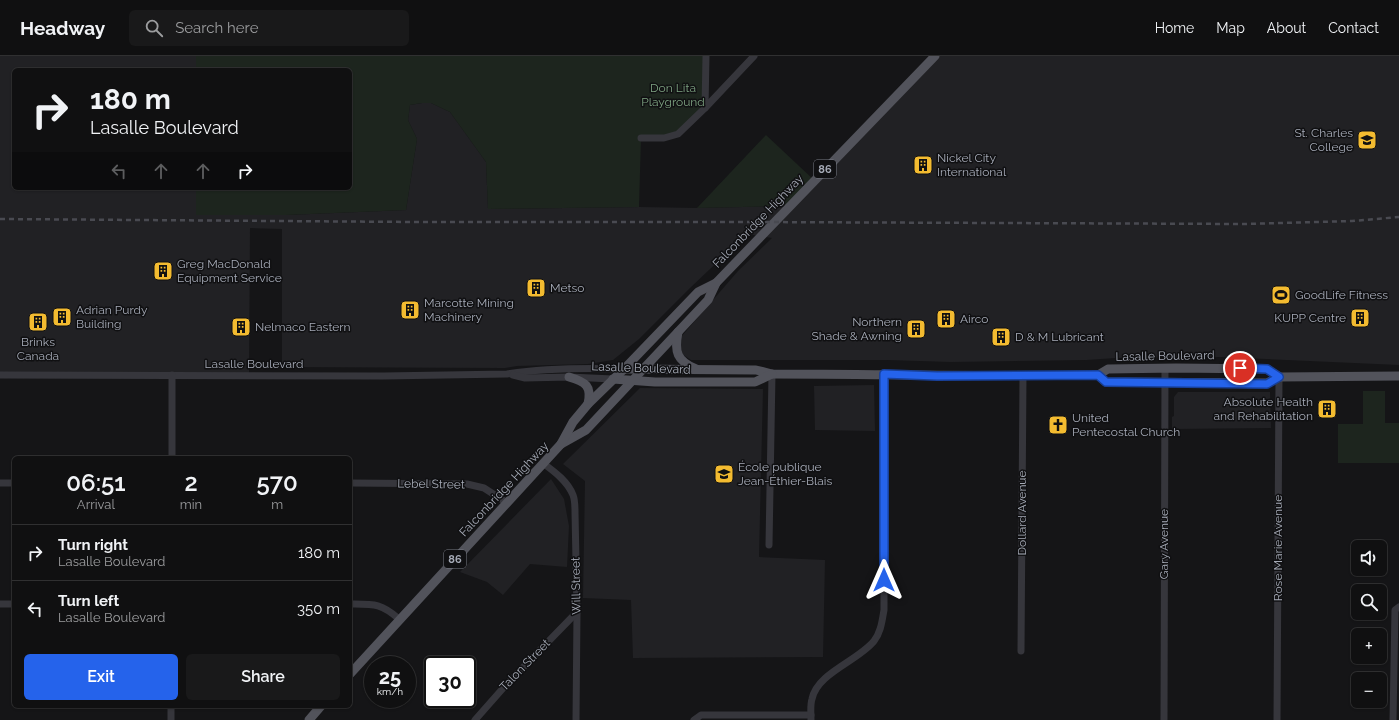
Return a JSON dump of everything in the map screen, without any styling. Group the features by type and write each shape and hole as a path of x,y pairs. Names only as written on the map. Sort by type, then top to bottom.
{"main road":[{"name":"Falconbridge Highway","path":"561,444 586,430 708,300 716,283 935,56"},
{"name":"Falconbridge Highway","path":"352,672 399,619 544,464 561,444 573,422 588,404 698,292 716,283"},
{"path":"679,332 676,347 677,353 684,362 700,370"},
{"name":"Lasalle Boulevard","path":"624,369 756,370 772,374 884,374 937,376 1098,375 1108,369 1267,369 1279,377"},
{"name":"Lasalle Boulevard","path":"613,379 656,382 755,382 772,374"},
{"name":"Lasalle Boulevard","path":"1098,375 1106,382 1267,384 1279,377 1399,376"},
{"path":"569,377 585,383 588,387 590,394 588,404"},
{"path":"309,720 319,708"}],"street":[{"path":"705,108 706,56"},
{"path":"641,138 664,138 678,134 754,56"},
{"name":"Gary Avenue","path":"1164,720 1165,368"},
{"name":"Lasalle Boulevard","path":"0,375 383,376 507,374 525,371 560,369 624,369"},
{"name":"Lasalle Boulevard","path":"507,374 525,378 569,377 613,379"},
{"path":"769,545 772,374"},
{"path":"694,720 701,715 811,717 812,698 819,685 832,673 860,655 874,641 881,627 884,610 884,374"},
{"path":"172,375 172,456"},
{"name":"Dollard Avenue","path":"1021,650 1022,375"},
{"name":"Rose Marie Avenue","path":"1277,720 1279,377"},
{"name":"Will Street","path":"544,464 557,474 573,496 575,512 577,612 576,720"},
{"path":"0,483 12,483"},
{"name":"Lebel Street","path":"352,483 467,484 484,488 507,503"},
{"path":"0,604 12,604"},
{"path":"352,604 374,604 388,610 399,619"},
{"path":"1393,720 1395,610 1399,607"},
{"name":"Talon Street","path":"475,720 505,686 577,612"},
{"path":"171,708 171,720"}],"shaded area":[{"path":"0,56 196,56 196,68 12,68 12,190 196,190 196,215 286,215 406,210 417,139 408,120 410,105 422,103 431,103 450,112 486,162 488,209 789,206 936,56 1399,56 1399,365 1220,357 951,362 887,360 691,360 682,354 679,349 681,337 738,271 772,238 747,234 639,339 613,360 588,364 517,366 505,368 282,367 282,229 250,228 249,375 0,374"},
{"path":"874,385 875,431 815,430 814,386"},
{"path":"640,388 763,389 759,557 825,560 823,657 633,658 631,600 583,598 585,481 563,464"},
{"path":"1178,392 1270,392 1271,428 1172,429 1174,397"},
{"path":"551,479 564,499 569,526 567,567 530,564 503,595 487,582 460,572"}],"green space":[{"name":"Don Lita Playground","path":"196,56 706,56 706,109 678,134 641,138 639,207 488,209 486,162 450,112 431,103 422,103 410,105 408,120 417,139 406,210 286,215 196,215 196,190 352,190 352,68 196,68"},
{"path":"766,135 814,180 789,206 697,208"},
{"path":"1363,391 1385,391 1385,423 1399,423 1399,463 1338,463 1338,424 1363,424"}],"railway":[{"path":"0,219 414,222 1245,224 1352,221 1399,217"}],"place":[{"name":"St. Charles College","path":"1367,140"},
{"name":"Nickel City International","path":"923,165"},
{"name":"Greg MacDonald Equipment Service","path":"163,271"},
{"name":"Metso","path":"536,288"},
{"name":"GoodLife Fitness","path":"1281,295"},
{"name":"Marcotte Mining Machinery","path":"410,310"},
{"name":"Adrian Purdy Building","path":"62,317"},
{"name":"KUPP Centre","path":"1360,318"},
{"name":"Airco","path":"946,319"},
{"name":"Brinks Canada","path":"38,322"},
{"name":"Nelmaco Eastern","path":"241,327"},
{"name":"Northern Shade & Awning","path":"916,329"},
{"name":"D & M Lubricant","path":"1001,337"},
{"name":"Absolute Health and Rehabilitation","path":"1327,409"},
{"name":"United Pentecostal Church","path":"1058,425"},
{"name":"École publique Jean-Éthier-Blais","path":"724,474"}],"route":[{"path":"884,580 884,374 937,376 1098,375 1106,382 1267,384 1279,377 1267,369 1240,368"}]}
